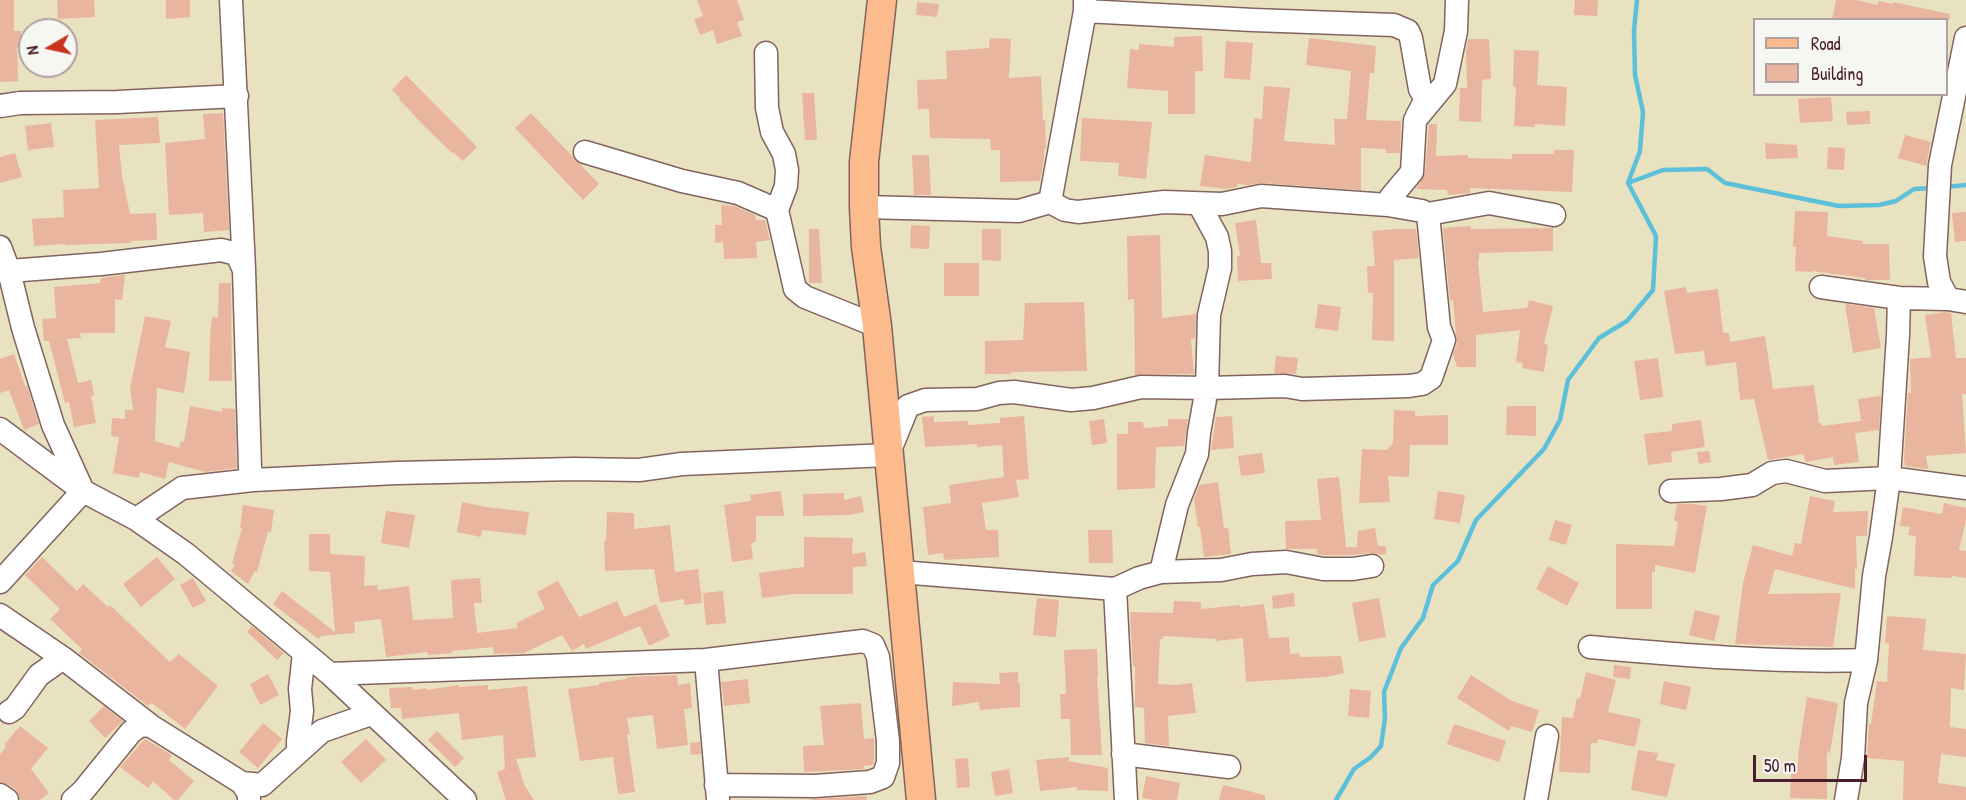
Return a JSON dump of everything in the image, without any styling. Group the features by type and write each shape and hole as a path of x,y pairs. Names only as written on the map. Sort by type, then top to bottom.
{"main road":[{"path":"882,0 864,162 864,207 866,247 877,326 921,800"}],"street":[{"path":"231,0 232,49 237,96 250,468 253,480"},
{"path":"1415,120 1445,84 1456,31 1457,0"},
{"path":"1050,202 1085,5 1256,10 1394,25 1408,31 1412,38 1420,89 1426,99 1415,120 1412,172 1391,197 1388,206"},
{"path":"1957,301 1939,282 1935,256 1940,165 1966,38"},
{"path":"766,53 767,108 772,132 784,154 787,170 786,186 777,210 795,289 805,297 877,326"},
{"path":"0,106 20,103 118,102 237,96"},
{"path":"585,152 682,182 738,193 777,210"},
{"path":"864,207 1019,212 1050,202 1065,210 1078,212 1164,202 1222,204 1261,196 1388,206 1422,210 1428,214 1489,203 1554,215"},
{"path":"1161,572 1177,505 1197,453 1207,388 1209,315 1220,268 1217,237 1199,204"},
{"path":"136,519 182,488 253,480 397,473 574,469 639,470 682,464 888,455 908,406 925,400 977,399 999,393 1014,392 1071,399 1093,398 1141,387 1409,387 1422,384 1431,378 1444,340 1439,327 1428,214"},
{"path":"0,247 53,425 83,491"},
{"path":"9,271 101,264 221,250 237,254 244,270"},
{"path":"1821,287 1899,298 1957,301"},
{"path":"1846,800 1856,703 1866,660 1874,576 1889,478 1899,298"},
{"path":"0,429 83,491 136,519 186,554 330,674 465,800"},
{"path":"1671,491 1752,485 1772,473 1786,471 1825,481 1889,478 1966,489"},
{"path":"0,582 83,491"},
{"path":"900,572 1115,589 1139,578 1161,572 1221,570 1252,564 1286,562 1323,569 1353,569 1372,566"},
{"path":"1115,589 1126,800"},
{"path":"0,615 63,658 151,726 251,791 322,731 371,714"},
{"path":"330,674 706,660 863,641 873,645 878,657 888,741 888,763 883,777 870,782 717,792 706,660"},
{"path":"1590,647 1714,658 1866,660"},
{"path":"298,752 302,711 300,689 304,653"},
{"path":"9,712 15,708 39,675 63,658"},
{"path":"73,800 131,732 141,725 151,726"},
{"path":"1536,800 1547,736"},
{"path":"888,741 915,740"},
{"path":"1123,754 1229,767"},
{"path":"0,795 7,800"}],"building":[{"path":"0,0 14,0 14,31 18,31 18,81 0,82"},
{"path":"57,0 94,0 95,17 58,18"},
{"path":"166,0 190,0 190,17 166,19"},
{"path":"697,0 737,0 744,20 737,22 742,36 717,44 713,30 700,35 694,19 703,16"},
{"path":"1575,0 1598,0 1597,16 1574,15"},
{"path":"1836,0 1856,0 1878,5 1878,1 1893,4 1893,2 1950,14 1949,20 1948,18 1832,18"},
{"path":"917,2 939,4 937,17 916,15"},
{"path":"1202,36 1203,71 1195,71 1195,114 1168,114 1168,91 1127,88 1130,49 1139,50 1139,44 1174,47 1174,37"},
{"path":"990,38 1011,39 1009,78 1041,76 1046,149 1044,149 1040,181 1000,182 1000,150 991,150 990,139 930,138 929,109 918,109 917,80 947,79 946,51 989,48"},
{"path":"1309,38 1376,46 1374,73 1370,73 1366,120 1401,121 1400,153 1386,153 1386,149 1361,148 1361,190 1262,183 1237,184 1237,187 1226,189 1200,186 1205,155 1251,162 1254,118 1262,119 1264,86 1290,88 1284,141 1335,145 1334,119 1347,119 1351,71 1306,65"},
{"path":"1468,39 1489,39 1491,79 1482,80 1481,122 1459,121 1460,88 1467,88"},
{"path":"1226,41 1253,43 1250,80 1224,78"},
{"path":"1514,50 1539,51 1537,85 1567,87 1565,126 1535,124 1535,127 1514,126 1516,87 1513,86"},
{"path":"406,75 477,147 463,161 424,126 392,90"},
{"path":"802,93 814,93 817,140 805,140"},
{"path":"1831,97 1833,121 1800,123 1798,99"},
{"path":"1870,111 1870,124 1847,125 1846,112"},
{"path":"223,113 229,230 204,232 203,213 169,215 165,143 205,139 203,114"},
{"path":"531,113 599,184 583,200 515,128"},
{"path":"158,117 160,143 119,145 122,176 130,214 156,213 157,240 34,246 32,219 64,217 63,190 99,188 95,120"},
{"path":"1082,118 1152,122 1146,179 1118,176 1119,163 1080,161"},
{"path":"51,123 54,147 28,150 25,126"},
{"path":"1429,124 1437,124 1436,156 1468,155 1468,158 1512,159 1512,154 1554,154 1554,150 1574,150 1572,192 1470,188 1470,193 1448,195 1447,190 1416,189 1425,173"},
{"path":"1905,135 1931,142 1926,166 1898,158"},
{"path":"1765,143 1797,145 1798,158 1766,159"},
{"path":"1828,147 1845,148 1844,170 1827,169"},
{"path":"15,153 22,177 0,183 0,157"},
{"path":"912,155 929,155 931,195 914,195"},
{"path":"721,205 734,206 755,215 756,220 765,220 770,240 756,242 757,258 724,259 723,242 715,243 715,225 722,225"},
{"path":"1795,211 1828,212 1827,236 1863,241 1862,244 1889,244 1890,280 1866,280 1865,278 1812,271 1795,271 1796,247 1793,247"},
{"path":"1966,212 1966,241 1955,242 1952,213"},
{"path":"1256,220 1261,263 1271,263 1272,279 1238,281 1237,257 1240,256 1235,223"},
{"path":"911,225 930,226 929,249 910,248"},
{"path":"1470,226 1471,229 1553,228 1553,251 1479,253 1478,262 1483,312 1527,308 1529,300 1553,306 1544,344 1548,345 1544,372 1522,368 1523,363 1516,362 1520,330 1476,335 1476,367 1457,367 1453,354 1457,344 1453,300 1450,301 1443,228"},
{"path":"809,229 819,229 822,283 809,283"},
{"path":"982,229 1001,229 1001,261 982,260"},
{"path":"1416,229 1419,258 1394,260 1394,341 1372,340 1373,293 1368,293 1367,266 1375,266 1372,231"},
{"path":"1160,235 1162,318 1196,314 1195,338 1191,339 1194,374 1135,375 1134,299 1128,300 1127,236"},
{"path":"944,263 979,263 979,296 944,296"},
{"path":"125,275 122,300 115,299 115,333 80,333 81,338 67,339 78,383 91,380 94,395 91,396 96,423 74,427 69,402 65,403 49,341 44,341 42,319 56,318 54,287 100,283 101,278"},
{"path":"219,283 231,283 232,381 209,381 210,335 212,317 218,318"},
{"path":"1686,287 1687,293 1718,289 1723,333 1729,333 1730,342 1765,336 1773,389 1814,385 1819,423 1822,426 1861,421 1858,399 1881,396 1879,430 1855,433 1859,462 1834,465 1833,457 1806,462 1803,454 1768,460 1754,399 1740,400 1736,362 1706,366 1704,351 1675,354 1664,291"},
{"path":"1084,302 1087,371 985,374 985,341 1023,340 1025,303"},
{"path":"1318,304 1341,307 1338,331 1315,328"},
{"path":"1845,305 1874,308 1881,348 1853,353"},
{"path":"1951,313 1956,358 1966,358 1966,394 1962,394 1966,453 1926,456 1928,469 1905,466 1908,393 1911,393 1910,359 1931,357 1925,315"},
{"path":"145,316 171,321 165,347 190,352 184,393 157,388 155,441 179,448 181,441 184,442 190,406 222,412 222,408 235,409 237,468 205,472 169,462 165,479 140,472 139,478 113,473 119,437 111,436 112,418 125,419 125,410 133,410 130,388"},
{"path":"14,354 39,424 24,430 9,390 0,393 0,359"},
{"path":"1276,356 1298,358 1296,374 1274,373"},
{"path":"1658,358 1663,397 1640,400 1634,361"},
{"path":"1507,406 1536,406 1536,436 1506,435"},
{"path":"1394,410 1415,411 1415,416 1448,415 1448,445 1410,445 1409,477 1388,476 1390,502 1359,503 1362,449 1387,450 1393,443"},
{"path":"934,416 934,422 968,421 968,425 1000,423 1000,418 1024,416 1029,479 1016,480 1019,497 982,503 986,530 998,530 999,557 944,560 943,553 928,555 923,507 951,503 949,485 1004,477 1002,445 925,447 922,417"},
{"path":"1232,416 1234,448 1211,450 1216,417"},
{"path":"1104,419 1107,443 1092,445 1089,421"},
{"path":"1168,419 1188,419 1184,446 1156,447 1155,488 1117,490 1117,434 1128,434 1128,422 1143,422 1144,428 1168,426"},
{"path":"1701,420 1705,447 1671,452 1672,462 1648,465 1644,434 1672,431 1672,424"},
{"path":"1709,451 1711,462 1699,464 1697,452"},
{"path":"1262,453 1265,473 1241,476 1238,456"},
{"path":"1339,477 1346,547 1357,547 1358,531 1375,528 1378,546 1386,546 1386,554 1324,555 1317,554 1317,549 1286,549 1285,521 1321,520 1317,479"},
{"path":"1218,482 1224,528 1228,528 1231,554 1204,557 1194,499 1199,485"},
{"path":"781,491 784,516 756,516 756,541 751,544 753,559 732,562 724,505 751,501 750,495"},
{"path":"1438,491 1465,495 1460,523 1434,519"},
{"path":"844,493 844,500 861,496 864,512 849,515 803,516 803,494"},
{"path":"1810,496 1835,501 1833,512 1868,511 1867,536 1856,536 1855,589 1775,569 1768,594 1841,593 1833,647 1735,644 1743,583 1753,545 1792,556 1795,543 1801,544"},
{"path":"462,502 529,512 526,535 482,530 481,537 457,532"},
{"path":"1944,503 1966,508 1966,520 1959,550 1966,551 1966,578 1914,576 1916,536 1908,535 1910,527 1900,526 1903,507 1942,514"},
{"path":"1677,504 1707,506 1695,573 1655,565 1655,572 1652,572 1652,609 1616,609 1616,544 1674,546 1678,522 1674,521"},
{"path":"243,505 274,510 271,532 268,532 257,572 255,571 248,584 231,571 235,565 232,564 242,528 240,528"},
{"path":"386,511 415,515 409,548 381,543"},
{"path":"607,512 634,513 634,529 670,525 675,572 698,569 702,603 684,605 684,599 660,603 654,569 605,571 604,541 606,541"},
{"path":"1555,520 1572,525 1566,545 1549,540"},
{"path":"1088,530 1112,530 1113,563 1089,563"},
{"path":"309,534 330,534 330,554 365,556 364,586 377,585 378,590 409,586 413,620 453,618 451,580 480,578 482,603 474,603 477,633 518,628 516,623 545,609 537,592 558,581 579,617 617,601 624,617 656,604 670,636 649,646 640,626 586,649 584,644 572,651 562,635 524,653 494,654 493,647 452,651 452,653 428,655 427,652 386,657 381,619 354,622 355,633 321,636 318,639 273,604 282,591 335,632 330,572 309,571"},
{"path":"804,537 853,538 852,554 865,552 867,566 853,567 853,594 793,594 762,598 759,573 804,567"},
{"path":"42,557 77,591 83,584 108,607 110,605 170,662 179,654 218,686 185,729 152,703 148,706 79,653 82,649 50,619 60,609 25,575"},
{"path":"157,557 175,579 141,607 123,584"},
{"path":"1548,566 1579,583 1567,606 1536,589"},
{"path":"193,578 206,601 193,608 180,585"},
{"path":"723,591 726,623 706,625 703,593"},
{"path":"1294,593 1295,606 1273,609 1272,596"},
{"path":"1037,598 1059,600 1056,637 1033,635"},
{"path":"1379,598 1386,637 1359,642 1352,603"},
{"path":"1174,601 1201,602 1201,609 1264,604 1269,638 1289,637 1290,654 1299,653 1300,657 1341,656 1344,673 1326,677 1246,682 1243,638 1216,641 1216,639 1163,636 1163,639 1160,639 1158,684 1192,683 1196,713 1168,716 1169,746 1145,743 1144,708 1135,707 1135,666 1133,666 1130,612 1173,613"},
{"path":"1695,610 1720,616 1714,641 1689,635"},
{"path":"1887,616 1926,619 1923,650 1966,654 1964,690 1951,688 1950,727 1966,729 1966,757 1941,754 1938,783 1966,787 1966,800 1903,800 1904,761 1867,758 1869,724 1871,724 1877,681 1887,682 1889,643 1885,643"},
{"path":"252,626 284,653 277,660 247,632"},
{"path":"1097,649 1102,755 1071,755 1070,719 1061,719 1060,694 1066,694 1064,650"},
{"path":"1614,665 1631,667 1630,679 1613,677"},
{"path":"1018,672 1020,707 980,710 979,702 952,706 953,682 1000,684 999,673"},
{"path":"1586,672 1616,680 1608,712 1641,719 1635,747 1598,739 1597,743 1591,743 1590,773 1559,772 1562,717 1573,718"},
{"path":"268,674 279,695 260,705 250,684"},
{"path":"677,675 678,685 690,683 692,708 684,709 688,745 657,749 653,715 627,718 635,792 618,794 613,757 580,761 568,689 599,685 599,683 627,679 627,677"},
{"path":"1471,675 1512,701 1539,710 1532,732 1511,726 1509,731 1457,698"},
{"path":"748,679 750,703 724,706 721,682"},
{"path":"1664,681 1691,687 1686,710 1660,704"},
{"path":"459,685 459,687 488,685 488,690 527,686 536,757 516,759 525,786 534,800 506,800 497,772 505,769 503,735 462,740 459,713 402,719 401,708 391,708 389,688 412,687 413,690 426,688 426,690"},
{"path":"1350,689 1371,691 1369,718 1348,716"},
{"path":"1807,697 1838,703 1830,753 1827,752 1827,799 1790,798 1791,773 1797,773"},
{"path":"861,703 864,739 874,738 873,765 864,766 864,769 804,772 803,746 824,745 820,706"},
{"path":"104,706 123,721 105,738 89,721"},
{"path":"263,723 282,739 258,768 239,752"},
{"path":"1454,724 1506,741 1499,762 1447,744"},
{"path":"20,726 48,748 31,769 49,793 40,800 21,800 15,789 0,782 0,754 6,747 4,745"},
{"path":"437,731 464,758 455,767 428,740"},
{"path":"145,739 172,755 169,760 194,781 178,800 174,800 153,781 148,788 120,767"},
{"path":"366,739 386,760 361,783 341,762"},
{"path":"700,742 701,754 691,755 690,743"},
{"path":"1638,750 1658,753 1656,760 1675,764 1667,797 1631,790"},
{"path":"1069,757 1068,761 1108,768 1108,791 1077,790 1077,787 1040,791 1036,760"},
{"path":"968,758 970,787 957,788 955,759"},
{"path":"1009,769 1013,793 995,796 991,772"},
{"path":"1146,776 1180,783 1177,800 1142,798"},
{"path":"1223,785 1265,795 1265,800 1219,800"},
{"path":"867,796 867,800 811,800 811,799"}],"waterway":[{"path":"1336,800 1354,769 1371,757 1381,746 1385,718 1384,692 1401,648 1423,618 1433,585 1458,561 1476,520 1544,449 1560,420 1568,380 1599,338 1627,321 1653,290 1656,236 1628,183 1640,151 1643,112 1635,75 1634,30 1637,0"},
{"path":"1628,183 1663,170 1707,169 1725,183 1839,206 1879,205 1896,201 1914,189 1933,188"},
{"path":"1945,187 1966,185"}]}
